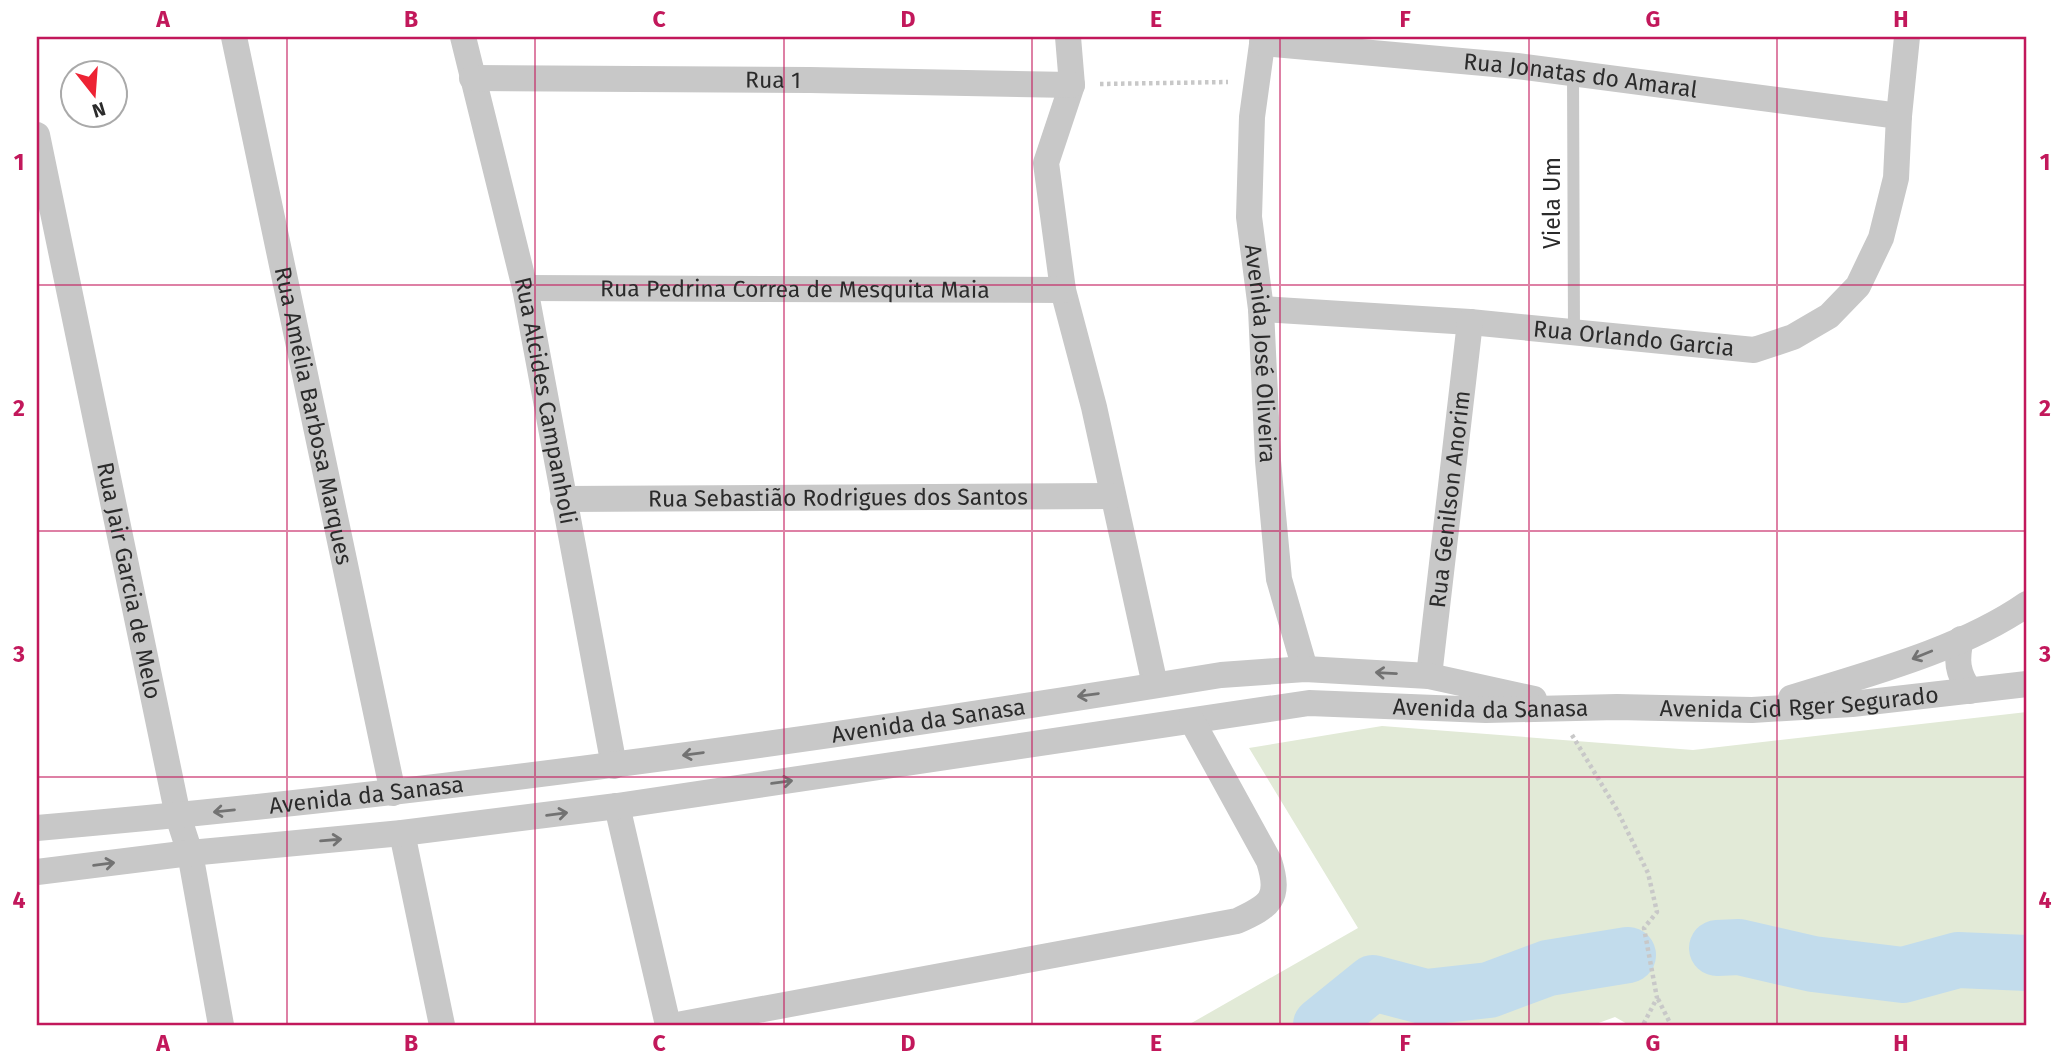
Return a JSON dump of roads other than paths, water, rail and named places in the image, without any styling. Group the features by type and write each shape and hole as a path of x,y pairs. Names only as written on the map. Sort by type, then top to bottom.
{"street":[{"name":"Rua Amélia Barbosa Marques","path":"234,37 393,793"},
{"name":"Rua Alcides Campanholi","path":"463,37 525,288 614,766"},
{"path":"1068,37 1072,85 1046,163 1063,290 1094,407 1155,685"},
{"name":"Rua Orlando Garcia","path":"1261,309 1470,322 1754,350 1793,337 1829,316 1858,286 1881,237 1896,177 1907,37"},
{"name":"Rua Jonatas do Amaral","path":"1262,40 1463,49 1573,73 1899,116"},
{"name":"Avenida José Oliveira","path":"1262,40 1252,117 1250,217 1261,309 1268,461 1279,579 1305,669"},
{"name":"Rua 1","path":"472,78 796,79 1072,85"},
{"name":"Rua Jair Garcia de Melo","path":"37,135 178,816 190,853 221,1025"},
{"name":"Rua Pedrina Correa de Mesquita Maia","path":"525,288 1063,290"},
{"name":"Rua Genilson Anorim","path":"1429,676 1470,322"},
{"name":"Rua Sebastião Rodrigues dos Santos","path":"563,499 1112,496"},
{"path":"1752,710 1899,664 2007,618 2027,604"},
{"path":"1961,639 1957,657 1959,671 1970,691"},
{"name":"Avenida da Sanasa","path":"37,828 393,793 614,766 1221,675 1305,669 1429,676 1573,707"},
{"name":"Avenida Cid Rger Segurado","path":"1573,707 1752,710 1852,704 2027,684"},
{"name":"Avenida da Sanasa","path":"37,873 190,853 402,833 617,806 1309,703 1486,710 1573,707"},
{"path":"677,1025 1237,921 1262,909 1273,894 1275,880 1269,861 1192,721"},
{"path":"617,806 668,1025"},
{"path":"402,833 442,1025"}],"lane":[{"name":"Viela Um","path":"1573,73 1574,332"}],"waterway":[{"path":"1717,948 1739,947 1813,964 1903,975 1958,960 2027,963"},
{"path":"1321,1025 1373,983 1426,997 1489,990 1548,968 1628,955"}]}
